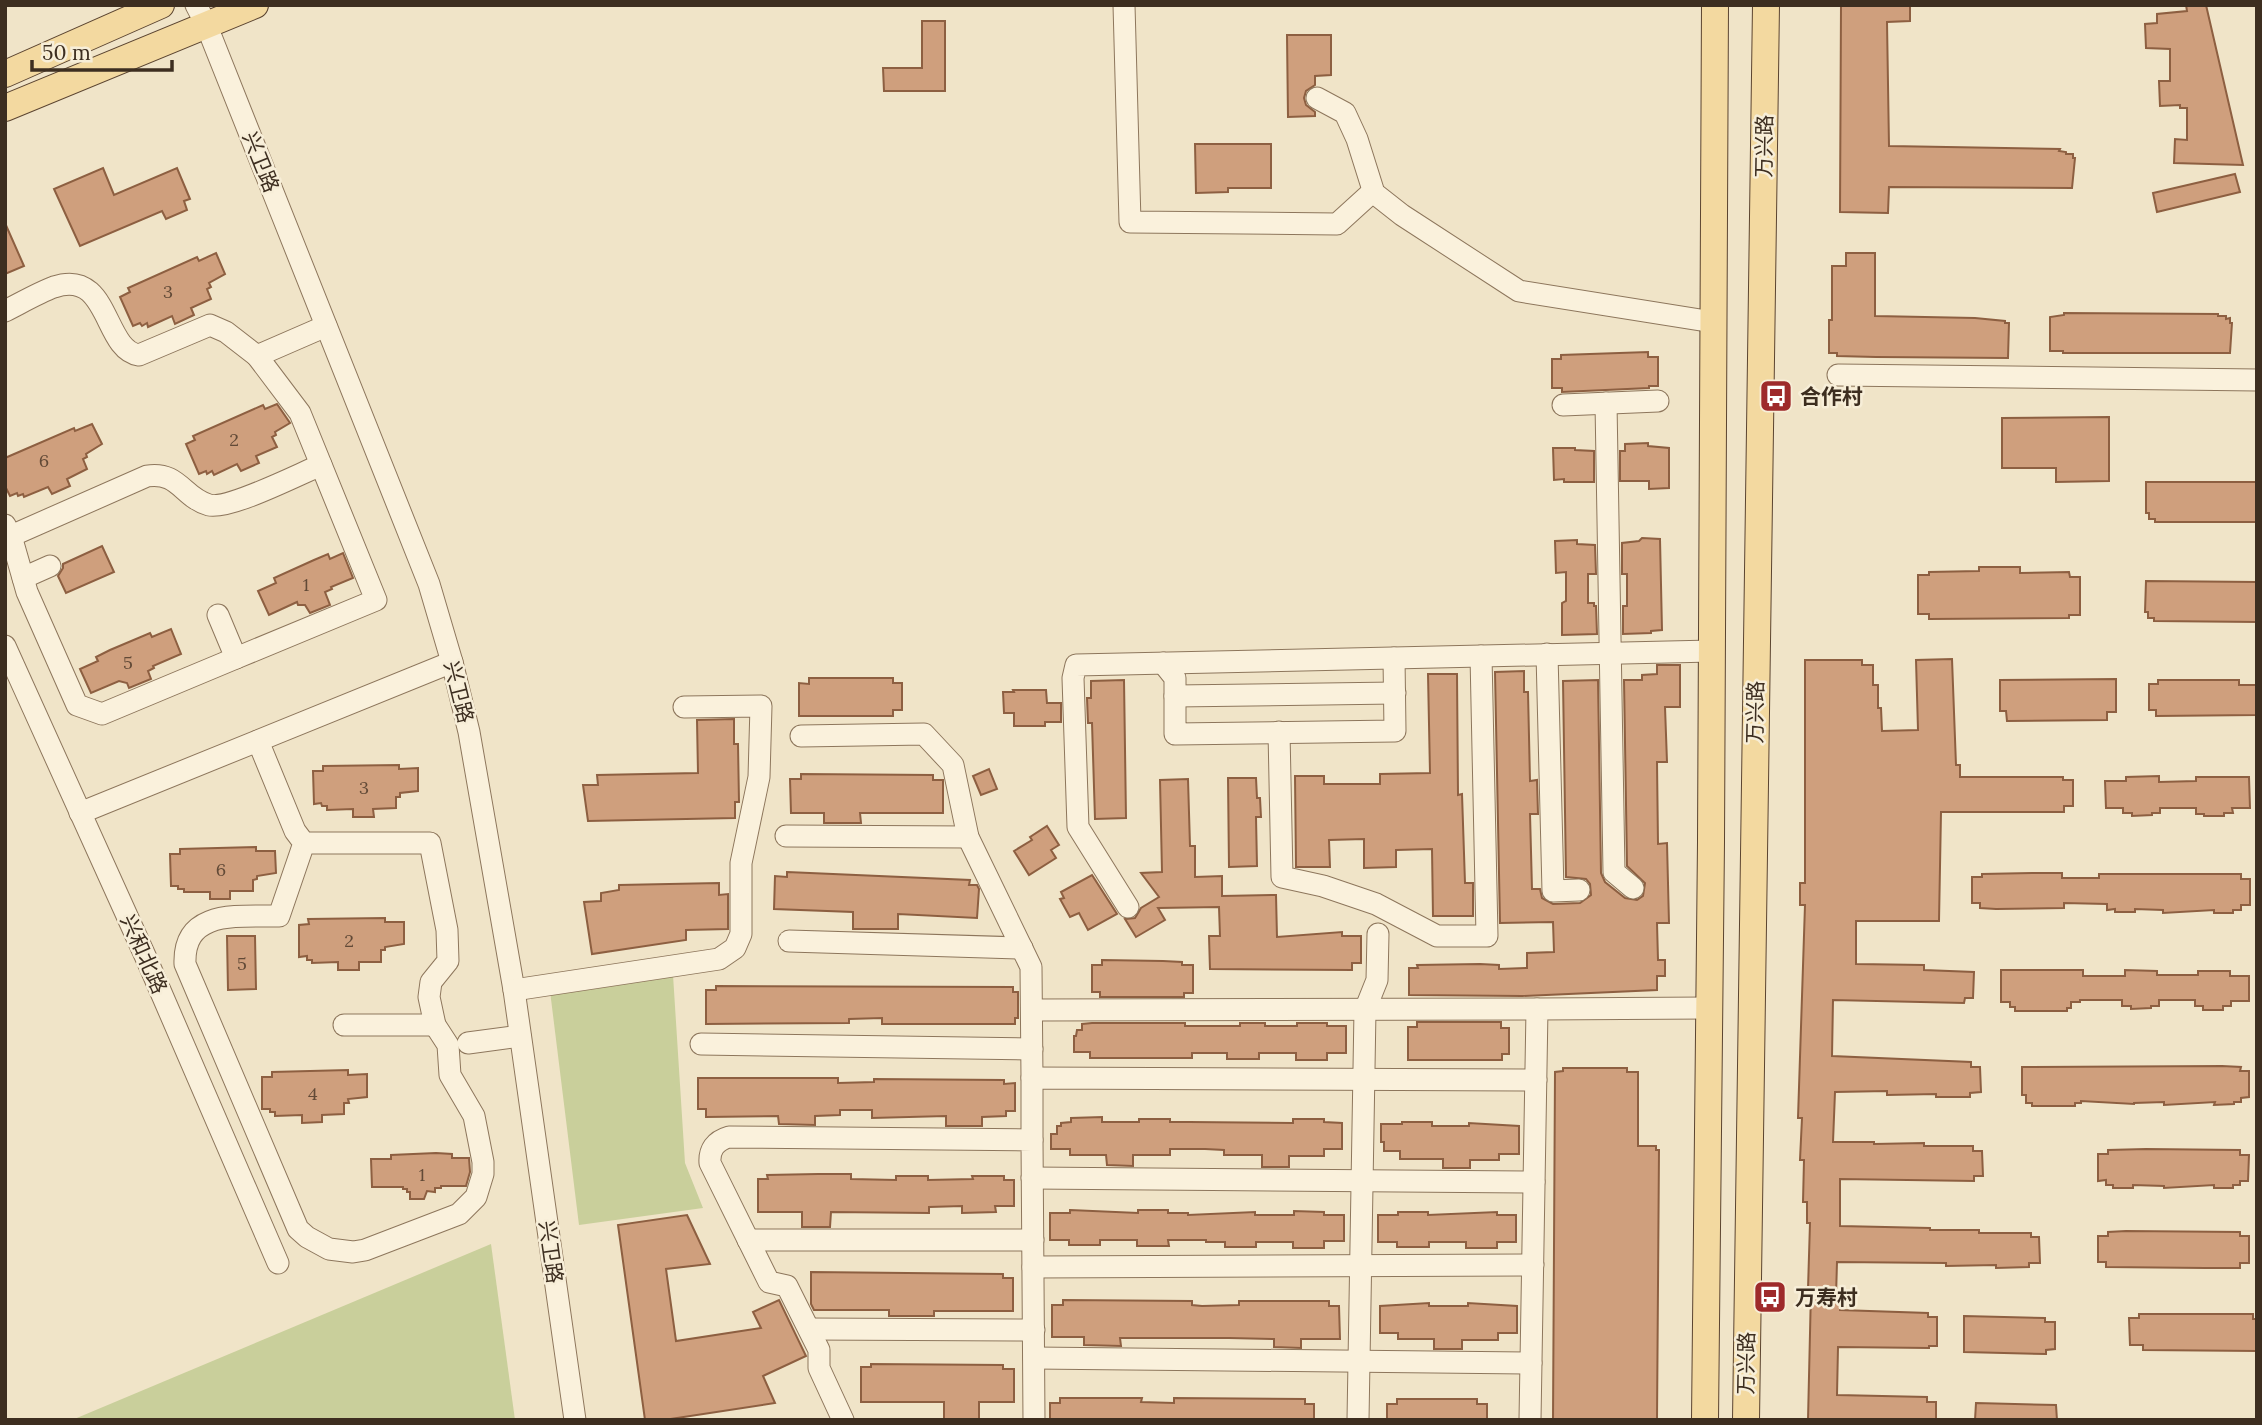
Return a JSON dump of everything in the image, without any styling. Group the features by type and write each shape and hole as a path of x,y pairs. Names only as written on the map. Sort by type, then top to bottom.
{"main road":[{"path":"5,74 161,5"},
{"path":"5,108 201,15 255,5"},
{"name":"万兴路","path":"1705,1420 1715,5"},
{"name":"万兴路","path":"1746,1420 1766,5"}],"street":[{"path":"1124,5 1130,222 1337,224 1370,194"},
{"name":"兴卫路","path":"201,15 429,584 453,662 469,732 513,990 575,1420"},
{"path":"1317,98 1345,113 1357,139 1374,193 1402,215 1519,291 1713,322"},
{"path":"5,311 55,287 73,286 87,291 102,304 120,344 131,354 146,353 210,325 226,332 257,356 300,413 376,600 102,714 77,705 27,592 8,531 156,475 171,478 200,501 219,506 321,465"},
{"path":"257,356 326,326"},
{"path":"1838,375 2257,380"},
{"path":"1563,405 1658,401"},
{"path":"1605,403 1614,872 1633,888"},
{"path":"23,578 50,566"},
{"path":"218,615 236,659"},
{"name":"兴和北路","path":"5,646 147,960 278,1263"},
{"path":"1128,907 1078,827 1073,678 1076,665 1712,651"},
{"path":"1547,654 1553,891 1579,890"},
{"path":"1279,732 1282,877 1323,886 1376,904 1437,936 1487,936 1481,656"},
{"path":"1163,663 1175,678 1175,734 1395,731 1394,657"},
{"path":"80,813 453,662"},
{"path":"1175,696 1395,693"},
{"path":"513,990 719,959 728,954 739,941 742,926 741,863 759,777 761,706 684,707"},
{"path":"801,736 924,734 953,765 968,837 1031,967 1034,1420"},
{"path":"258,741 295,831 304,843"},
{"path":"786,836 968,837"},
{"path":"304,843 430,843 447,930 448,961 431,982 429,997 435,1025 457,1044 520,1036"},
{"path":"304,843 279,916 212,920 195,930 185,955 188,973 298,1228 307,1237 329,1248 353,1252 365,1250 459,1214 476,1197 483,1174 483,1162 474,1116 450,1075 457,1044"},
{"path":"1358,1420 1365,1010 1377,980 1378,934"},
{"path":"789,941 1022,948"},
{"path":"1031,1010 1709,1008"},
{"path":"1530,1420 1537,1009"},
{"path":"344,1025 435,1025"},
{"path":"701,1045 1032,1049"},
{"path":"1032,1078 1536,1080"},
{"path":"843,1420 818,1368 819,1350 809,1329 787,1286 769,1282 710,1163 712,1149 722,1139 729,1137 1032,1139"},
{"path":"1032,1178 1534,1182"},
{"path":"748,1240 1033,1240"},
{"path":"1033,1267 1533,1265"},
{"path":"809,1329 1034,1329"},
{"path":"1034,1358 1531,1363"}],"green space":[{"path":"673,975 685,1163 703,1208 579,1225 550,991"},
{"path":"491,1244 515,1420 72,1420"}],"building":[{"path":"1841,5 1910,5 1910,21 1887,22 1889,146 2060,149 2059,151 2066,154 2073,154 2075,158 2072,188 1889,187 1888,213 1840,212"},
{"path":"2186,5 2206,5 2243,165 2174,163 2175,139 2187,140 2187,108 2180,108 2180,105 2160,106 2159,81 2170,81 2170,49 2146,48 2145,24 2157,23 2157,14 2187,11"},
{"path":"922,21 945,21 945,91 884,91 883,68 922,68"},
{"path":"1287,35 1331,35 1331,75 1315,76 1315,85 1306,91 1304,98 1315,116 1288,117"},
{"path":"1195,144 1271,144 1271,188 1228,188 1228,192 1196,193"},
{"path":"103,168 114,195 177,168 190,199 184,201 187,210 166,219 162,211 80,246 54,189"},
{"path":"2235,174 2240,192 2157,212 2153,193"},
{"path":"5,223 24,266 5,274"},
{"path":"216,253 225,274 209,283 211,287 207,289 211,299 191,308 194,315 175,324 172,316 148,327 147,323 133,326 120,297 130,292 128,288 197,257 199,261"},
{"path":"1846,253 1875,253 1875,316 2005,321 2009,323 2008,358 1837,356 1837,353 1829,353 1832,266 1846,266"},
{"path":"2064,313 2218,314 2226,316 2226,319 2230,318 2232,323 2230,353 2050,351 2050,317"},
{"path":"1648,352 1648,357 1658,357 1658,386 1562,392 1562,388 1552,388 1552,359 1561,359 1561,355"},
{"path":"277,404 290,423 275,432 276,435 272,437 277,447 256,456 259,463 241,471 237,464 214,475 212,471 199,474 186,444 195,440 193,436 263,405 265,409"},
{"path":"2109,417 2109,481 2056,482 2056,468 2002,468 2002,418"},
{"path":"92,424 102,444 86,454 87,457 83,459 87,469 67,479 70,486 52,494 48,487 24,497 23,494 18,496 17,493 10,496 5,486 5,458 74,428 75,431"},
{"path":"1648,443 1648,446 1669,448 1669,488 1649,489 1649,481 1620,481 1620,451 1625,451 1625,444"},
{"path":"1553,448 1594,451 1594,482 1554,480"},
{"path":"2146,482 2257,482 2257,522 2155,522 2155,519 2149,519 2149,513 2146,513"},
{"path":"1642,538 1660,539 1662,630 1623,634 1623,606 1627,606 1627,574 1622,574 1622,543 1639,541"},
{"path":"1577,540 1577,544 1595,545 1596,574 1588,574 1588,603 1594,603 1596,606 1597,634 1562,635 1566,572 1556,573 1555,541"},
{"path":"102,546 114,572 66,593 58,576 63,564"},
{"path":"343,553 353,578 325,592 330,605 310,613 305,605 298,605 297,602 269,615 258,591 276,583 274,578 314,560 328,554 330,559"},
{"path":"1979,567 2020,567 2020,573 2069,572 2070,577 2080,577 2080,615 2069,615 2069,618 1929,619 1929,614 1918,614 1918,575 1929,575 1929,572 1979,571"},
{"path":"2146,581 2257,582 2257,622 2154,621 2154,618 2148,618 2148,612 2145,612"},
{"path":"171,629 181,654 153,666 154,668 148,671 151,679 129,688 127,683 119,681 91,693 80,669 98,661 96,657 110,650 150,633 152,637"},
{"path":"1952,659 1956,765 1960,765 1960,777 2063,777 2063,780 2073,780 2073,806 2064,806 2064,812 1941,812 1939,921 1856,921 1856,964 1924,965 1924,970 1974,972 1973,998 1965,998 1964,1003 1833,1000 1832,1056 1971,1062 1971,1067 1980,1067 1981,1092 1970,1093 1970,1097 1936,1097 1936,1094 1887,1095 1887,1091 1835,1092 1833,1142 1973,1146 1973,1151 1982,1151 1983,1176 1974,1176 1974,1181 1840,1179 1840,1226 2031,1233 2031,1237 2039,1237 2040,1263 2029,1263 2029,1267 1996,1268 1996,1265 1946,1266 1946,1263 1837,1262 1836,1297 1840,1297 1840,1310 1928,1313 1928,1317 1937,1317 1937,1346 1838,1347 1837,1395 1927,1397 1927,1402 1936,1402 1936,1420 1808,1420 1810,1223 1807,1223 1807,1202 1803,1202 1804,1160 1800,1160 1802,1118 1798,1118 1805,905 1800,905 1800,883 1805,883 1805,660 1862,660 1862,665 1873,665 1873,685 1878,685 1882,731 1918,730 1916,660"},
{"path":"1657,665 1680,665 1680,707 1665,707 1667,762 1657,762 1658,844 1667,843 1669,923 1657,923 1658,960 1665,960 1665,976 1657,976 1657,990 1522,996 1409,995 1409,968 1418,968 1417,965 1480,964 1499,965 1499,969 1527,968 1527,953 1554,952 1553,922 1500,923 1495,672 1524,671 1524,692 1528,692 1530,781 1537,780 1538,814 1530,814 1532,889 1540,889 1542,898 1553,904 1580,903 1591,895 1590,884 1586,879 1566,877 1563,681 1598,680 1601,873 1605,882 1625,898 1637,900 1643,896 1645,883 1627,866 1624,680 1642,680 1642,675 1657,674"},
{"path":"1428,674 1457,674 1458,795 1462,794 1465,883 1473,883 1473,916 1433,916 1432,849 1396,850 1396,867 1364,868 1364,839 1329,840 1330,867 1296,867 1295,776 1324,776 1324,784 1380,784 1380,774 1430,773"},
{"path":"809,678 893,678 893,683 902,683 902,710 893,710 893,716 799,716 799,683 809,684"},
{"path":"2116,679 2116,712 2107,712 2107,720 2007,721 2006,711 2000,711 2000,680"},
{"path":"1124,680 1126,818 1095,819 1092,723 1088,723 1087,698 1091,698 1091,681"},
{"path":"2158,680 2239,680 2239,685 2257,685 2257,715 2156,716 2156,710 2149,710 2149,684 2158,684"},
{"path":"1013,690 1046,690 1047,703 1061,703 1061,722 1045,722 1045,726 1014,726 1014,713 1004,713 1003,692 1014,692"},
{"path":"734,719 734,744 738,744 739,802 735,802 735,818 588,821 583,785 598,785 597,775 698,773 697,720"},
{"path":"399,765 399,769 418,768 418,791 400,793 400,797 396,797 396,808 373,809 374,817 353,817 353,809 327,810 327,806 322,806 321,803 314,804 313,771 323,771 323,766"},
{"path":"989,769 997,789 981,795 973,776"},
{"path":"801,774 933,775 933,780 943,780 943,813 860,813 861,823 824,823 824,813 791,813 790,779 801,779"},
{"path":"2159,776 2159,782 2196,781 2196,777 2249,777 2250,808 2232,808 2233,813 2224,813 2224,816 2196,814 2196,808 2160,808 2160,813 2132,816 2132,813 2123,813 2123,808 2106,808 2105,781"},
{"path":"1228,778 1256,778 1261,817 1256,817 1257,866 1229,867"},
{"path":"1188,779 1190,846 1195,846 1195,877 1222,876 1222,896 1276,895 1277,937 1342,932 1342,936 1361,936 1361,963 1352,963 1352,970 1210,969 1209,936 1220,936 1219,907 1158,908 1165,920 1136,937 1125,919 1135,918 1141,908 1159,897 1141,873 1162,872 1160,780"},
{"path":"1047,826 1059,845 1051,850 1056,858 1029,875 1014,851 1032,840 1030,837"},
{"path":"256,847 256,851 275,851 276,873 257,876 257,879 253,880 253,891 230,891 230,899 210,899 210,892 184,892 184,889 178,889 178,886 171,886 170,854 180,854 180,849"},
{"path":"787,872 970,880 969,885 977,885 979,889 977,918 898,914 898,929 853,929 853,912 774,909 775,876 787,877"},
{"path":"2062,873 2062,878 2099,878 2099,874 2241,874 2241,879 2250,879 2250,905 2241,905 2241,910 2233,910 2233,913 2214,913 2214,910 2163,913 2163,910 2135,909 2135,912 2115,912 2115,909 2107,910 2107,904 2064,903 2064,908 1996,909 1980,908 1980,903 1972,903 1972,877 1982,877 1982,874"},
{"path":"1092,875 1117,914 1088,930 1079,913 1070,917 1060,899 1064,898 1061,892"},
{"path":"719,883 719,895 728,894 728,929 686,930 686,940 592,954 584,902 601,901 601,893 619,890 619,885"},
{"path":"385,918 385,922 404,922 404,944 381,950 381,962 359,962 359,970 338,970 338,962 312,963 312,960 307,960 307,956 299,957 299,925 309,924 308,919"},
{"path":"227,936 255,936 256,989 228,990"},
{"path":"1102,960 1182,962 1182,965 1193,965 1193,993 1184,993 1184,997 1100,997 1100,992 1092,992 1092,965 1102,965"},
{"path":"2001,970 2083,970 2083,976 2125,976 2125,970 2157,971 2157,975 2198,975 2198,971 2230,971 2230,976 2249,976 2249,1001 2231,1001 2231,1006 2223,1006 2223,1010 2203,1010 2203,1006 2195,1006 2195,1000 2159,1000 2159,1006 2131,1009 2131,1006 2122,1006 2122,1000 2080,1000 2071,1002 2071,1008 2067,1008 2067,1011 2015,1011 2015,1007 2010,1007 2010,1002 2001,1002"},
{"path":"716,986 1013,987 1013,992 1018,992 1018,1018 1015,1018 1015,1024 882,1024 882,1018 849,1019 849,1023 706,1024 706,990 716,990"},
{"path":"1417,1022 1501,1022 1501,1028 1509,1028 1509,1054 1502,1054 1502,1060 1408,1060 1408,1027 1417,1027"},
{"path":"1240,1023 1265,1023 1265,1026 1297,1026 1297,1023 1327,1023 1327,1026 1346,1026 1346,1053 1327,1053 1327,1060 1296,1060 1296,1053 1259,1053 1259,1059 1227,1059 1227,1053 1192,1053 1192,1058 1090,1058 1090,1052 1074,1052 1074,1036 1077,1030 1082,1030 1082,1024 1240,1026"},
{"path":"2022,1067 2241,1067 2240,1071 2249,1071 2249,1097 2241,1098 2241,1102 2234,1104 2214,1105 2215,1102 2164,1105 2164,1102 2134,1104 2081,1101 2075,1103 2075,1106 2032,1106 2032,1103 2026,1103 2026,1095 2022,1095"},
{"path":"1563,1068 1627,1068 1627,1072 1638,1072 1638,1146 1656,1146 1656,1150 1659,1150 1657,1420 1553,1420 1555,1072 1563,1071"},
{"path":"348,1070 348,1075 367,1074 367,1097 348,1099 349,1103 344,1103 344,1114 322,1115 322,1122 302,1123 302,1115 275,1116 275,1112 270,1112 270,1109 262,1109 262,1077 272,1077 272,1072"},
{"path":"698,1078 838,1078 838,1083 874,1082 874,1079 1004,1080 1004,1084 1015,1083 1015,1111 1006,1111 1006,1116 982,1117 982,1126 946,1126 946,1116 872,1118 872,1110 840,1110 840,1115 815,1116 815,1125 779,1124 778,1116 706,1117 706,1109 698,1109"},
{"path":"1102,1117 1102,1122 1170,1119 1170,1122 1293,1123 1293,1119 1324,1119 1324,1122 1342,1123 1342,1149 1324,1149 1324,1156 1289,1156 1289,1167 1262,1167 1262,1155 1224,1155 1224,1150 1170,1149 1170,1155 1133,1155 1133,1166 1107,1165 1106,1155 1070,1155 1070,1149 1051,1149 1051,1134 1057,1134 1057,1126 1061,1126 1061,1123 1071,1122 1071,1118"},
{"path":"1432,1122 1432,1126 1469,1126 1469,1123 1519,1126 1519,1154 1499,1154 1499,1160 1470,1160 1470,1168 1443,1168 1443,1159 1400,1159 1400,1151 1384,1151 1381,1124"},
{"path":"2108,1150 2240,1150 2240,1155 2249,1155 2248,1181 2240,1181 2240,1185 2233,1185 2233,1188 2214,1188 2214,1185 2164,1188 2133,1185 2133,1188 2113,1188 2113,1185 2106,1185 2106,1180 2098,1181 2098,1154 2108,1154"},
{"path":"452,1154 452,1158 469,1158 470,1172 466,1186 441,1186 435,1188 435,1192 427,1191 424,1199 410,1199 410,1192 403,1187 372,1187 371,1159 391,1159 391,1155"},
{"path":"851,1174 851,1179 896,1180 896,1176 928,1176 928,1180 1004,1176 1004,1180 1014,1180 1014,1206 995,1206 996,1212 962,1213 962,1206 929,1207 929,1213 831,1212 830,1227 802,1227 802,1212 758,1212 758,1179 768,1179 767,1175"},
{"path":"1070,1210 1138,1213 1138,1210 1168,1210 1168,1213 1188,1215 1255,1212 1255,1215 1294,1215 1294,1211 1324,1212 1324,1215 1344,1215 1344,1241 1324,1241 1324,1248 1293,1248 1293,1242 1256,1242 1256,1247 1225,1247 1225,1242 1206,1240 1168,1240 1169,1246 1137,1246 1137,1240 1100,1240 1100,1245 1069,1245 1069,1240 1050,1240 1050,1213 1070,1213"},
{"path":"1398,1212 1428,1212 1428,1215 1497,1212 1497,1215 1516,1215 1516,1242 1497,1242 1497,1248 1466,1248 1466,1242 1429,1242 1429,1247 1397,1247 1397,1242 1378,1242 1378,1215 1398,1215"},
{"path":"687,1215 710,1264 666,1269 676,1341 761,1328 753,1312 779,1300 806,1356 763,1376 775,1403 664,1420 645,1420 618,1225"},
{"path":"2108,1232 2240,1232 2240,1236 2249,1236 2249,1263 2240,1263 2240,1268 2205,1268 2106,1267 2106,1262 2098,1262 2098,1236 2108,1236"},
{"path":"811,1272 1003,1274 1003,1278 1013,1278 1013,1311 934,1311 934,1316 889,1316 889,1310 814,1310 811,1304"},
{"path":"1063,1300 1192,1301 1192,1305 1202,1306 1239,1305 1239,1301 1329,1301 1329,1306 1339,1306 1340,1339 1301,1339 1301,1348 1274,1347 1274,1339 1229,1338 1120,1338 1121,1346 1084,1345 1084,1337 1052,1337 1052,1305 1063,1305"},
{"path":"1429,1303 1429,1306 1468,1306 1468,1303 1517,1306 1517,1333 1498,1333 1498,1340 1462,1340 1462,1349 1434,1349 1434,1339 1398,1339 1398,1333 1380,1333 1380,1306"},
{"path":"2139,1314 2253,1314 2253,1319 2257,1319 2257,1351 2143,1350 2143,1345 2130,1345 2129,1318 2139,1318"},
{"path":"1964,1316 2045,1318 2045,1322 2055,1322 2055,1349 2046,1350 2046,1354 1964,1352"},
{"path":"871,1364 1003,1365 1003,1369 1014,1369 1014,1402 979,1402 979,1419 944,1419 944,1402 861,1402 861,1367 871,1367"},
{"path":"1060,1398 1142,1398 1141,1402 1174,1403 1174,1398 1305,1399 1305,1404 1314,1404 1314,1420 1050,1420 1050,1403 1060,1403"},
{"path":"1397,1399 1477,1399 1477,1404 1487,1404 1487,1420 1387,1420 1387,1404 1397,1404"},
{"path":"1976,1403 2056,1405 2057,1420 1975,1420"}],"place":[{"name":"合作村","path":"1776,396"},
{"name":"万寿村","path":"1770,1297"}]}
